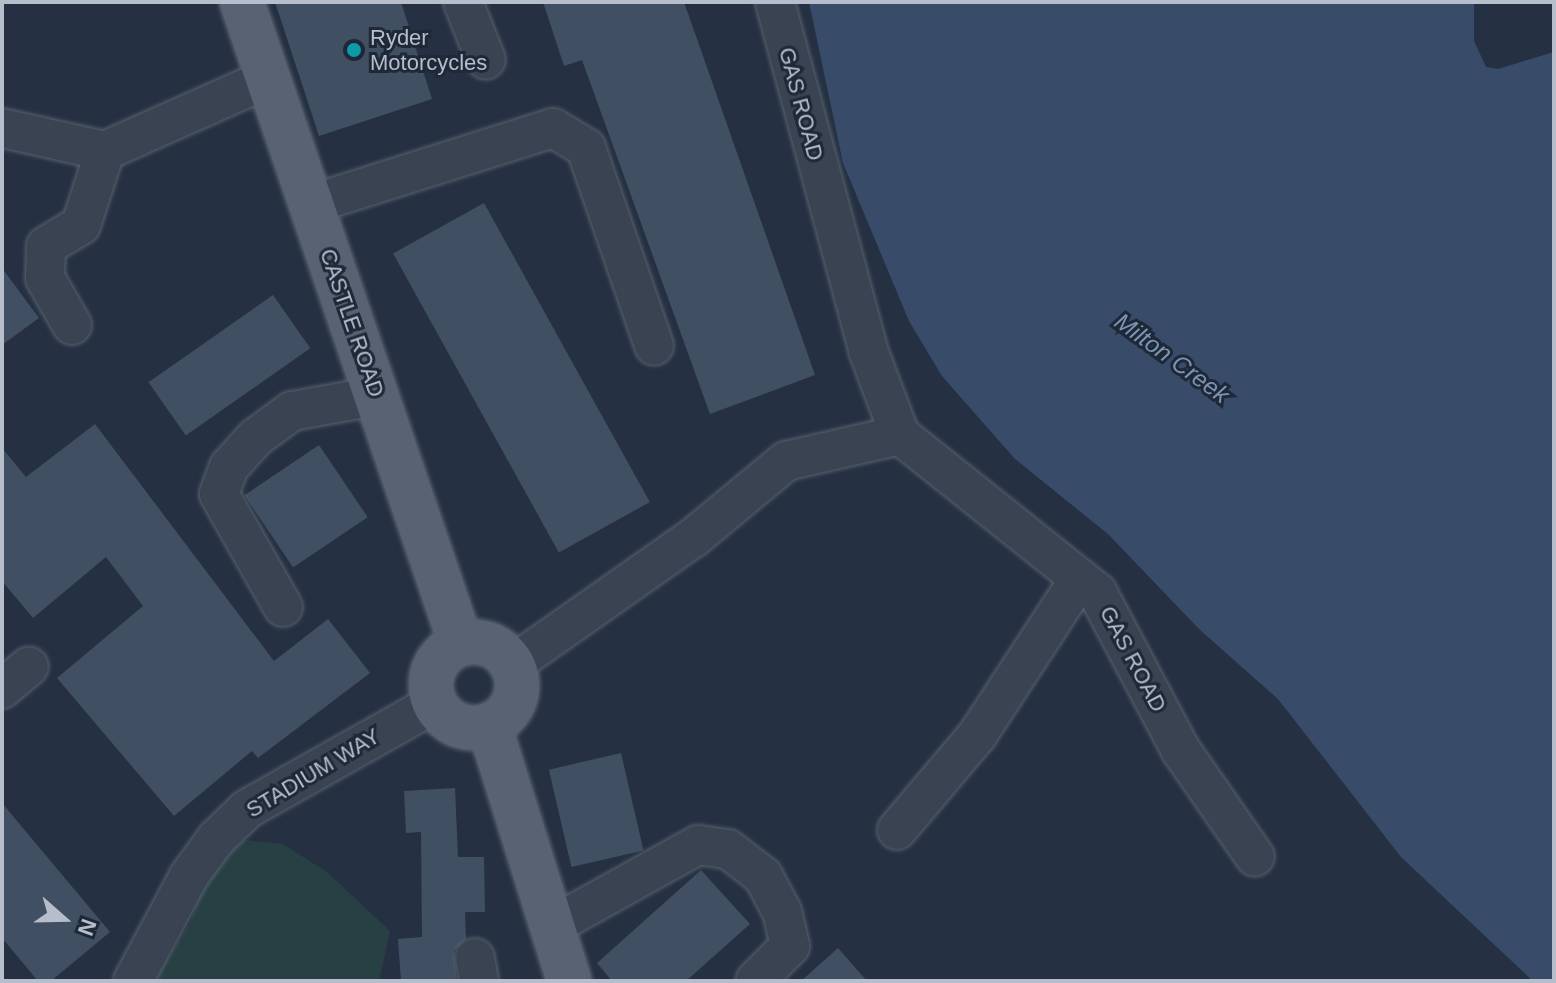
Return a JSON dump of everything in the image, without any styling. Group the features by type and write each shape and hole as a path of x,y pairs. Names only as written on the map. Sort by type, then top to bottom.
{"main road":[{"name":"CASTLE ROAD","path":"242,2 461,644"},
{"path":"485,643 512,665 516,694 501,718 489,725 460,726 433,704 433,670 449,649 461,644 485,643"},
{"path":"489,725 569,981"}],"street":[{"path":"463,2 486,60"},
{"name":"GAS ROAD","path":"775,2 868,350 900,435 1097,592 1121,630 1180,749 1255,857"},
{"path":"2,128 105,151 269,78"},
{"path":"312,204 553,128 586,148 654,346"},
{"path":"72,325 45,278 46,246 81,225 105,151"},
{"path":"283,607 219,494 229,467 255,438 292,411 376,396"},
{"path":"512,665 693,538 786,461 900,435"},
{"path":"897,830 978,734 1056,622 1080,578"},
{"name":"STADIUM WAY","path":"133,981 189,876 216,839 247,809 433,704"},
{"path":"554,925 698,845 728,849 763,876 782,911 790,946 755,981"}],"green space":[{"path":"245,840 283,844 328,873 390,931 379,981 154,981 190,923 211,863"}],"water":[{"name":"Milton Creek","path":"809,2 1474,2 1474,41 1486,67 1498,69 1554,52 1554,981 1533,981 1401,857 1278,699 1199,629 1108,534 1015,459 942,376 909,321 843,163"}],"building":[{"name":"Ryder Motorcycles","path":"275,2 401,2 432,99 319,136"},
{"path":"543,2 684,2 815,375 710,414 582,60 564,66"},
{"path":"484,203 650,502 559,553 393,253"},
{"path":"2,268 39,318 2,345"},
{"path":"273,295 310,348 186,435 148,382"},
{"path":"95,424 274,661 328,619 370,673 258,758 252,751 174,816 57,678 143,606 106,557 33,618 2,581 2,448 26,477"},
{"path":"319,445 368,517 293,567 244,495"},
{"path":"621,753 643,850 571,867 549,770"},
{"path":"455,788 458,857 484,857 485,912 465,912 466,939 454,951 457,981 401,981 398,939 422,937 421,832 406,833 404,791"},
{"path":"2,803 110,932 51,981 38,981 2,938"},
{"path":"701,870 750,924 686,981 612,981 597,963"},
{"path":"838,948 867,981 801,981"}],"place":[{"name":"Ryder Motorcycles","path":"354,50"}]}
